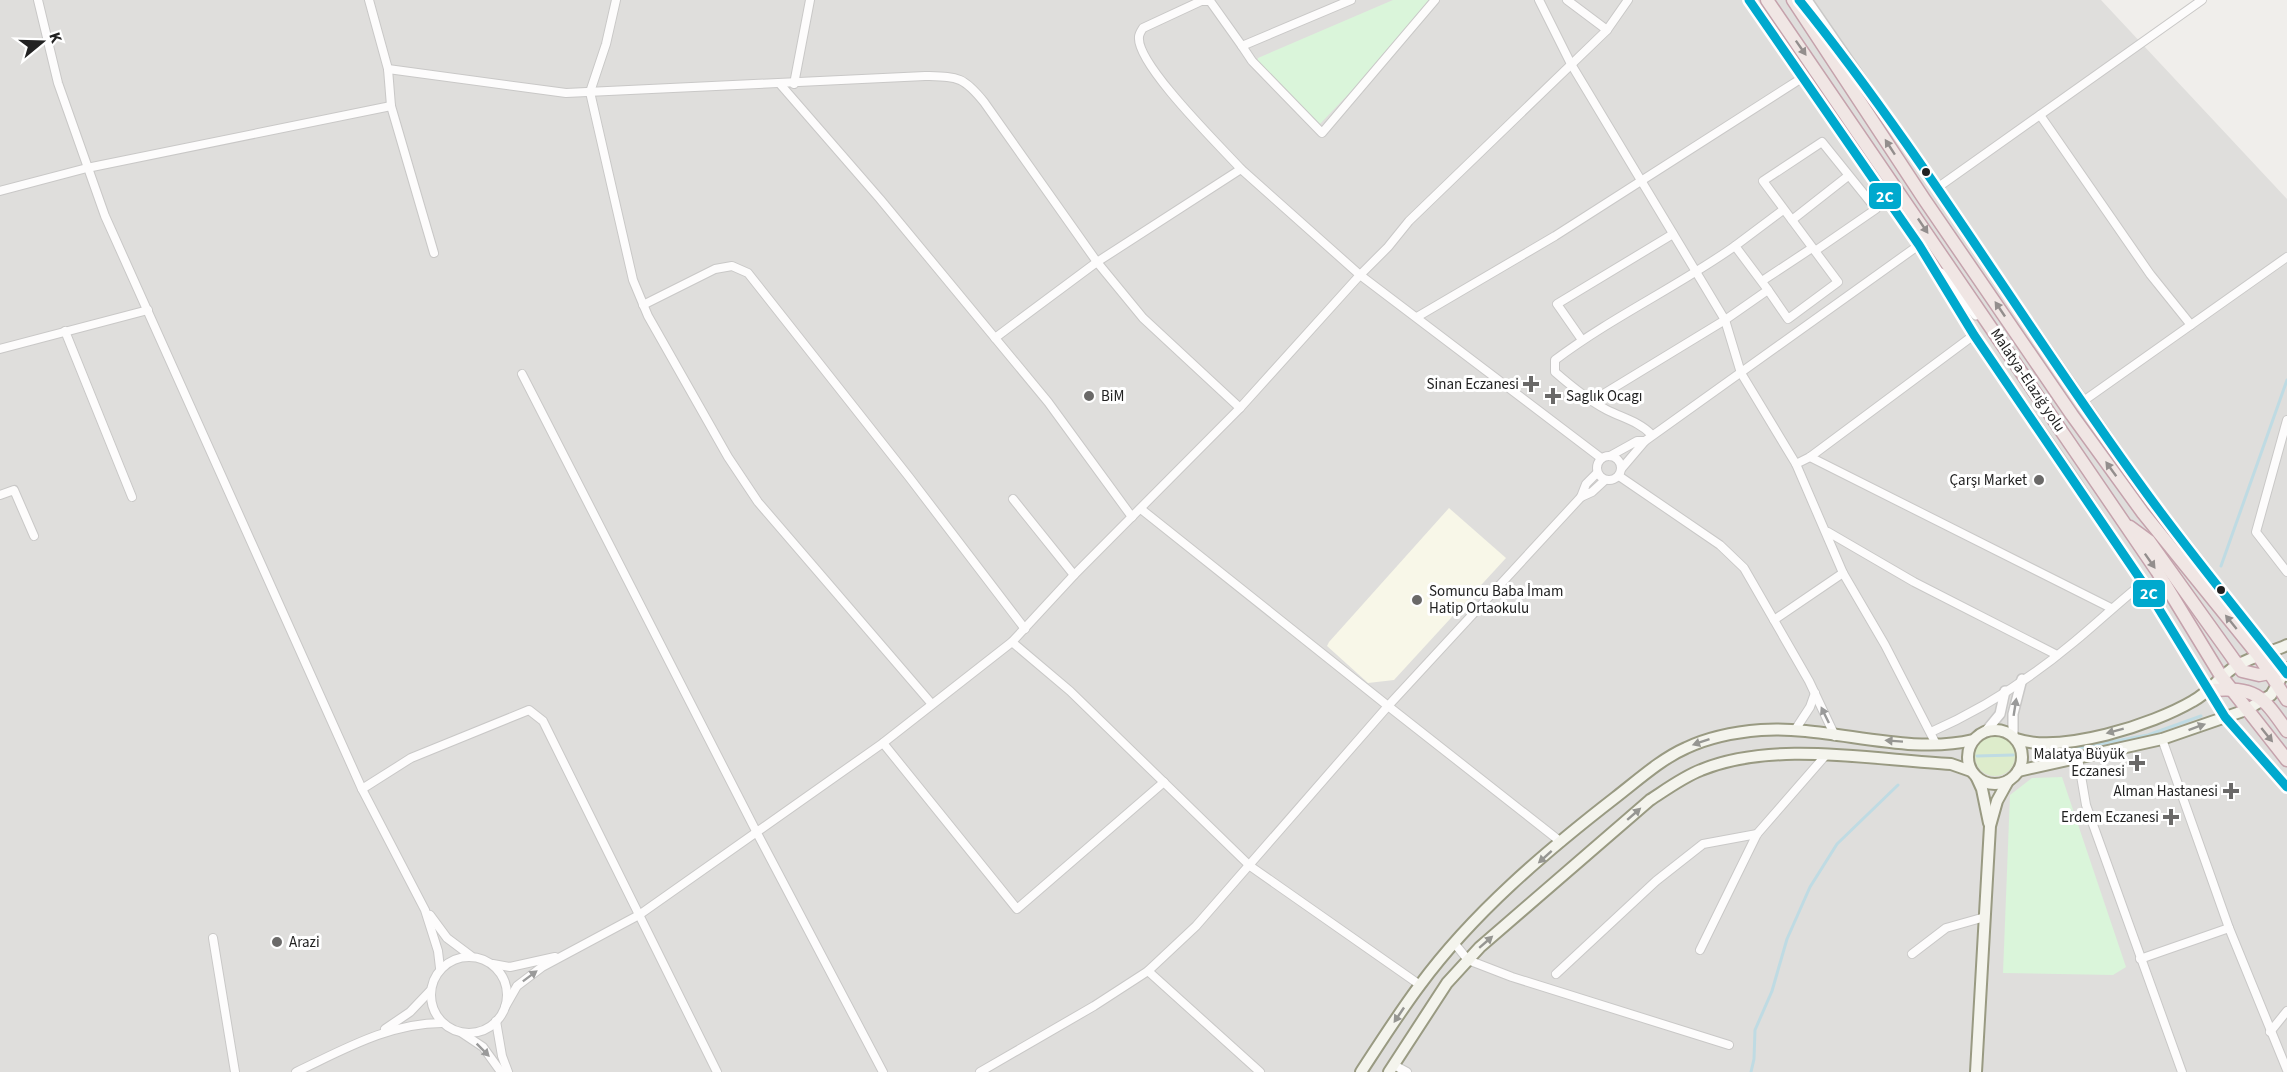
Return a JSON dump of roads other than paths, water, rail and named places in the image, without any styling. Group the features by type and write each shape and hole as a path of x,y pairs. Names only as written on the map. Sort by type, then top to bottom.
{"highway":[{"name":"Malatya-Elazığ yolu","path":"1767,0 2023,371 2157,571 2221,676 2287,760"},
{"name":"Malatya-Elazığ yolu","path":"1793,0 1924,199 2072,415 2143,513 2254,651 2287,700"},
{"path":"2122,521 2149,541 2235,662 2249,674 2271,674 2286,670"},
{"path":"2235,662 2254,651"},
{"path":"2209,690 2231,689 2255,694 2267,703 2287,731"},
{"path":"2249,713 2267,703"}],"main road":[{"path":"2254,651 2271,652 2287,645"},
{"path":"1361,1072 1420,985 1499,897 1561,842 1647,772 1684,748 1728,734 1759,730 1795,730 1836,737 1954,744 1973,740 1986,731 2001,730 2014,738 2048,744 2112,732 2180,708 2209,690 2235,662"},
{"path":"2267,703 2286,670"},
{"path":"2018,771 2162,739 2225,717 2249,713"},
{"path":"1976,1072 1990,826 1997,801 2008,781 2018,771 2022,756 2014,738"},
{"path":"1973,740 1967,756 1982,789 1990,826"},
{"path":"1391,1068 1447,982 1468,960 1650,800 1674,783 1702,769 1752,756 1800,753 1951,764 1992,784 2008,781"}],"street":[{"path":"38,0 58,83 105,216 363,789 425,909 447,938 471,956 491,963 510,967 565,955"},
{"path":"369,0 388,69 391,106 434,253"},
{"path":"616,0 606,44 590,92 633,280 643,305 728,457 758,502 931,703"},
{"path":"794,84 810,0"},
{"path":"1242,45 1351,0"},
{"path":"1435,0 1322,133 1252,61 1210,1 1201,1 1143,28 1139,37 1144,54 1165,86 1241,169 1360,275 1601,458 1611,456 1637,441 1648,438"},
{"path":"1539,0 1571,64 1725,320 1741,373 1796,464 1828,532 1844,573 1936,744"},
{"path":"1567,0 1607,30"},
{"path":"460,1032 483,1030 496,1021 517,986 542,967 639,915 883,743 931,703 1012,642 1074,575 1240,408 1388,247 1409,221 1607,30 1628,0"},
{"path":"1749,0 1919,245 1974,335 2143,583 2225,717 2287,787"},
{"path":"1800,0 1841,52"},
{"path":"1807,0 2082,402 2155,504 2286,670"},
{"path":"1937,188 2202,0"},
{"path":"388,69 541,92 794,84 925,76 953,77 969,83 1097,262 1143,318 1240,408"},
{"path":"1417,317 1556,236 1802,78"},
{"path":"780,84 1048,402 1132,517"},
{"path":"0,191 87,168 391,106"},
{"path":"2040,115 2150,274 2191,325"},
{"path":"1735,246 1788,319 1838,282 1813,250 1792,220 1783,210 1763,181 1822,142 1876,209 1813,250 1762,281"},
{"path":"995,338 1097,262 1241,169"},
{"path":"1792,220 1848,176"},
{"path":"1648,438 1644,427 1592,401 1555,372 1555,360 1582,340 1696,273 1783,210"},
{"path":"1582,340 1557,304 1673,234"},
{"path":"1919,245 2023,371"},
{"path":"1601,458 1597,465 1598,473 1605,480 1611,481 1648,438 1919,245"},
{"path":"2082,402 2287,257"},
{"path":"643,305 716,269 732,266 748,273 1025,629"},
{"path":"1592,401 1725,320 1768,290"},
{"path":"0,349 148,310"},
{"path":"65,331 132,497"},
{"path":"1796,464 1810,457 1974,335"},
{"path":"522,374 757,833 883,1072"},
{"path":"2287,420 2256,532 2287,572"},
{"path":"1611,456 1619,461 1620,472 1720,545 1744,568 1815,693 1836,737"},
{"path":"1810,457 2111,608"},
{"path":"980,1072 1094,1006 1148,971 1196,927 1388,706 1581,497 1586,484 1598,473"},
{"path":"1581,497 1592,492 1605,480"},
{"path":"0,495 14,490 34,536"},
{"path":"1013,499 1074,575"},
{"path":"1141,509 1561,842"},
{"path":"1828,532 1914,582 2056,655"},
{"path":"1774,620 1844,573"},
{"path":"1931,732 1972,713 2005,691 2056,655 2143,583"},
{"path":"1012,642 1070,691 1250,866 1420,985"},
{"path":"2014,738 2013,714 2022,679"},
{"path":"1986,731 2000,714 2005,691"},
{"path":"1795,730 1815,693"},
{"path":"363,789 411,758 529,710 543,721 717,1072"},
{"path":"2162,739 2229,928 2287,1070"},
{"path":"883,743 1017,909 1164,782"},
{"path":"1700,951 1757,834 1825,756"},
{"path":"2078,758 2086,805 2182,1072"},
{"path":"1556,974 1656,881 1703,844 1757,834"},
{"path":"379,1034 410,1012 431,990 440,969 438,951 425,909"},
{"path":"1912,954 1946,928 1985,917"},
{"path":"2140,959 2229,928"},
{"path":"213,938 235,1072"},
{"path":"1455,944 1468,960 1512,977 1729,1045"},
{"path":"440,969 457,958 471,956"},
{"path":"491,963 505,981 507,994 505,1007"},
{"path":"1148,971 1260,1072"},
{"path":"431,990 432,1005 442,1023"},
{"path":"2270,1032 2287,1011"},
{"path":"496,1021 502,1056 508,1072"},
{"path":"296,1072 379,1034 417,1023 442,1023 460,1032 483,1047 501,1072"},
{"path":"1391,1068 1407,1072"}],"waterway":[{"path":"2221,566 2287,380"},
{"path":"2035,756 2148,735 2201,716"},
{"path":"1977,756 2013,755"},
{"path":"1751,1072 1755,1030 1772,991 1787,939 1810,887 1837,844 1898,785"}],"place":[{"name":"Sinan Eczanesi","path":"1531,384"},
{"name":"BiM","path":"1089,396"},
{"name":"Saglık Ocagı","path":"1553,396"},
{"name":"Çarşı Market","path":"2039,480"},
{"name":"Somuncu Baba İmam Hatip Ortaokulu","path":"1417,600"},
{"name":"Malatya Büyük Eczanesi","path":"2137,763"},
{"name":"Alman Hastanesi","path":"2231,791"},
{"name":"Erdem Eczanesi","path":"2171,817"},
{"name":"Arazi","path":"277,942"}]}
